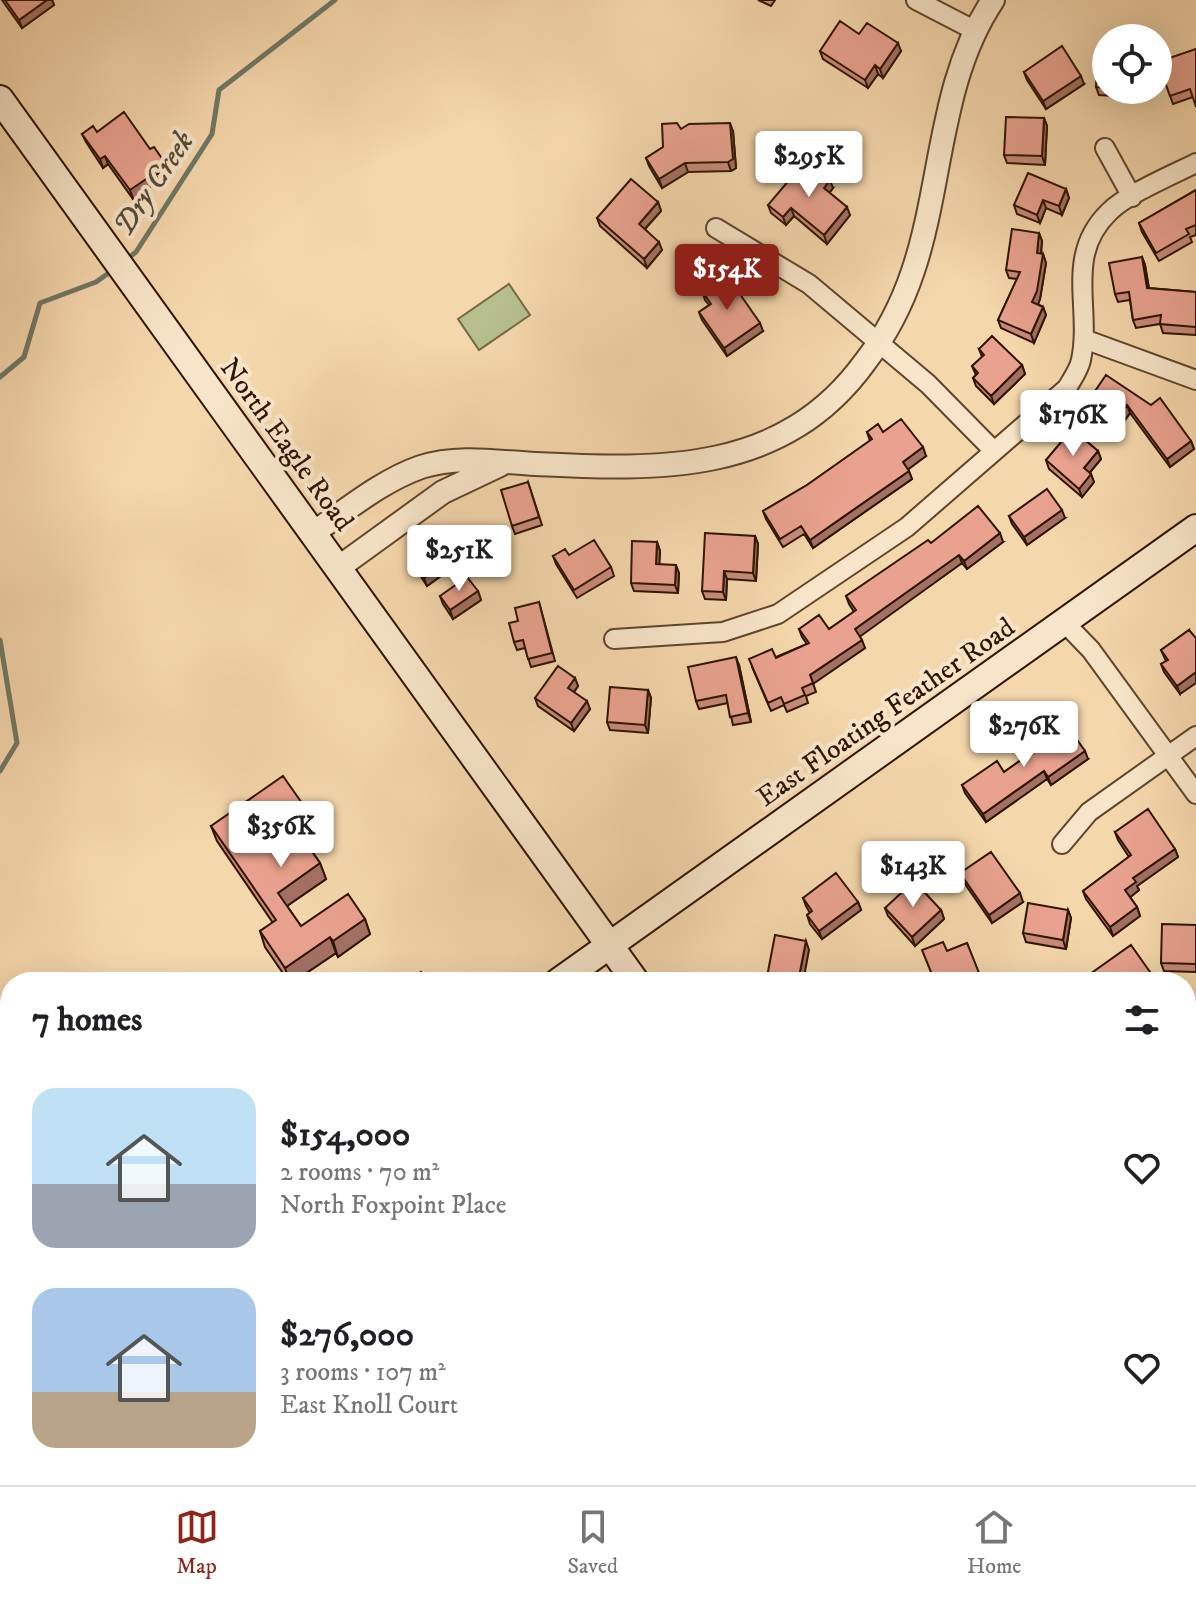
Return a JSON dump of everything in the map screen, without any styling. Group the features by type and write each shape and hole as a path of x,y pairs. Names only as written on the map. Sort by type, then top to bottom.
{"main road":[{"name":"North Eagle Road","path":"0,99 629,972"},
{"name":"East Floating Feather Road","path":"573,972 1196,528"}],"street":[{"path":"916,0 974,30"},
{"path":"313,533 384,484 421,467 462,459 593,467 679,465 737,454 793,430 842,389 879,343 914,271 955,85 974,30 993,0"},
{"path":"1105,148 1132,197"},
{"path":"614,639 723,632 778,614 907,527 1067,388 1080,364 1084,339 1082,270 1089,237 1111,210 1196,163"},
{"path":"716,228 809,284 928,384 994,451"},
{"path":"1084,339 1196,380"},
{"path":"338,568 443,492 504,463"},
{"path":"1064,622 1091,650 1166,757 1196,794"},
{"path":"1062,844 1089,812 1196,736"}],"green space":[{"path":"509,284 530,315 479,350 458,319"}],"building":[{"path":"5,0 47,0 19,20"},
{"path":"840,21 859,34 867,23 898,43 880,69 875,65 865,80 820,51"},
{"path":"1062,46 1081,76 1043,101 1024,72"},
{"path":"1196,49 1196,107 1190,89 1172,95 1172,57"},
{"path":"124,112 150,149 154,147 163,160 152,168 155,173 130,190 105,156 100,159 82,134 93,126 97,132"},
{"path":"1006,117 1044,118 1042,156 1004,155"},
{"path":"677,123 681,129 689,124 730,123 733,159 728,162 685,163 659,179 646,158 663,147 662,124"},
{"path":"806,160 830,180 824,188 847,207 824,235 791,208 783,217 768,205"},
{"path":"1028,173 1066,189 1059,206 1043,200 1037,215 1014,205"},
{"path":"631,179 658,202 639,224 659,242 644,259 597,218"},
{"path":"1196,190 1196,225 1186,229 1189,234 1156,253 1139,223"},
{"path":"1012,229 1039,233 1037,253 1043,254 1037,291 1032,302 1043,307 1031,334 998,320 1020,272 1006,270"},
{"path":"1142,257 1147,288 1196,292 1196,327 1160,324 1161,315 1133,320 1129,292 1115,294 1109,263"},
{"path":"726,274 760,323 724,348 699,312 711,304 702,291"},
{"path":"992,336 1022,365 991,396 973,378 978,373 972,366 984,355 979,349"},
{"path":"1106,375 1151,405 1160,398 1191,441 1167,459 1127,405 1117,419 1089,400"},
{"path":"901,419 923,447 903,462 909,471 810,540 801,526 780,539 763,511 807,485 872,439 867,432 878,424 883,432"},
{"path":"1072,429 1098,451 1084,468 1091,474 1079,489 1046,460"},
{"path":"528,482 539,517 512,526 501,490"},
{"path":"1047,489 1062,510 1024,537 1009,516"},
{"path":"978,506 1000,533 964,561 959,555 855,629 862,640 810,675 813,683 802,688 805,695 784,704 781,697 768,703 749,659 772,649 776,658 809,643 799,629 819,615 829,629 856,610 846,596 928,540 931,543"},
{"path":"705,533 755,536 753,573 724,571 723,592 702,591"},
{"path":"594,540 611,567 574,590 553,556 565,549 569,555"},
{"path":"632,541 657,542 656,564 676,565 675,585 631,583"},
{"path":"437,543 449,560 424,578 412,559"},
{"path":"467,577 478,591 450,610 440,596"},
{"path":"539,602 552,653 528,659 523,640 514,642 509,623 518,621 515,608"},
{"path":"1189,630 1196,638 1196,672 1177,686 1161,664 1168,660 1161,650"},
{"path":"736,657 748,713 730,717 726,695 696,701 688,667"},
{"path":"558,666 575,678 568,688 587,701 571,723 535,698"},
{"path":"610,687 648,690 645,725 607,722"},
{"path":"1066,724 1085,751 1048,777 1044,771 983,814 962,785 997,761 1004,772 1031,753 1029,749"},
{"path":"283,776 311,816 295,827 320,863 278,893 301,926 348,894 365,919 333,941 330,937 285,968 260,931 276,920 211,826"},
{"path":"1148,809 1175,849 1133,878 1136,882 1125,890 1137,907 1110,927 1083,891 1131,855 1115,832"},
{"path":"991,852 1020,893 989,915 960,873"},
{"path":"836,873 858,902 819,931 807,915 812,911 803,898"},
{"path":"914,881 941,910 912,937 885,908"},
{"path":"1028,903 1068,910 1063,940 1023,933"},
{"path":"1162,924 1196,925 1196,964 1161,963"},
{"path":"775,935 806,941 800,972 768,972"},
{"path":"943,942 947,951 967,943 979,972 931,972 922,950"},
{"path":"1131,945 1150,972 1093,972"}],"waterway":[{"name":"Dry Creek","path":"127,259 136,252 212,134 219,90 335,0"},
{"name":"Dry Creek","path":"0,377 24,357 40,303 96,282 113,270"},
{"name":"Dry Creek","path":"0,640 17,743 0,771"}]}
